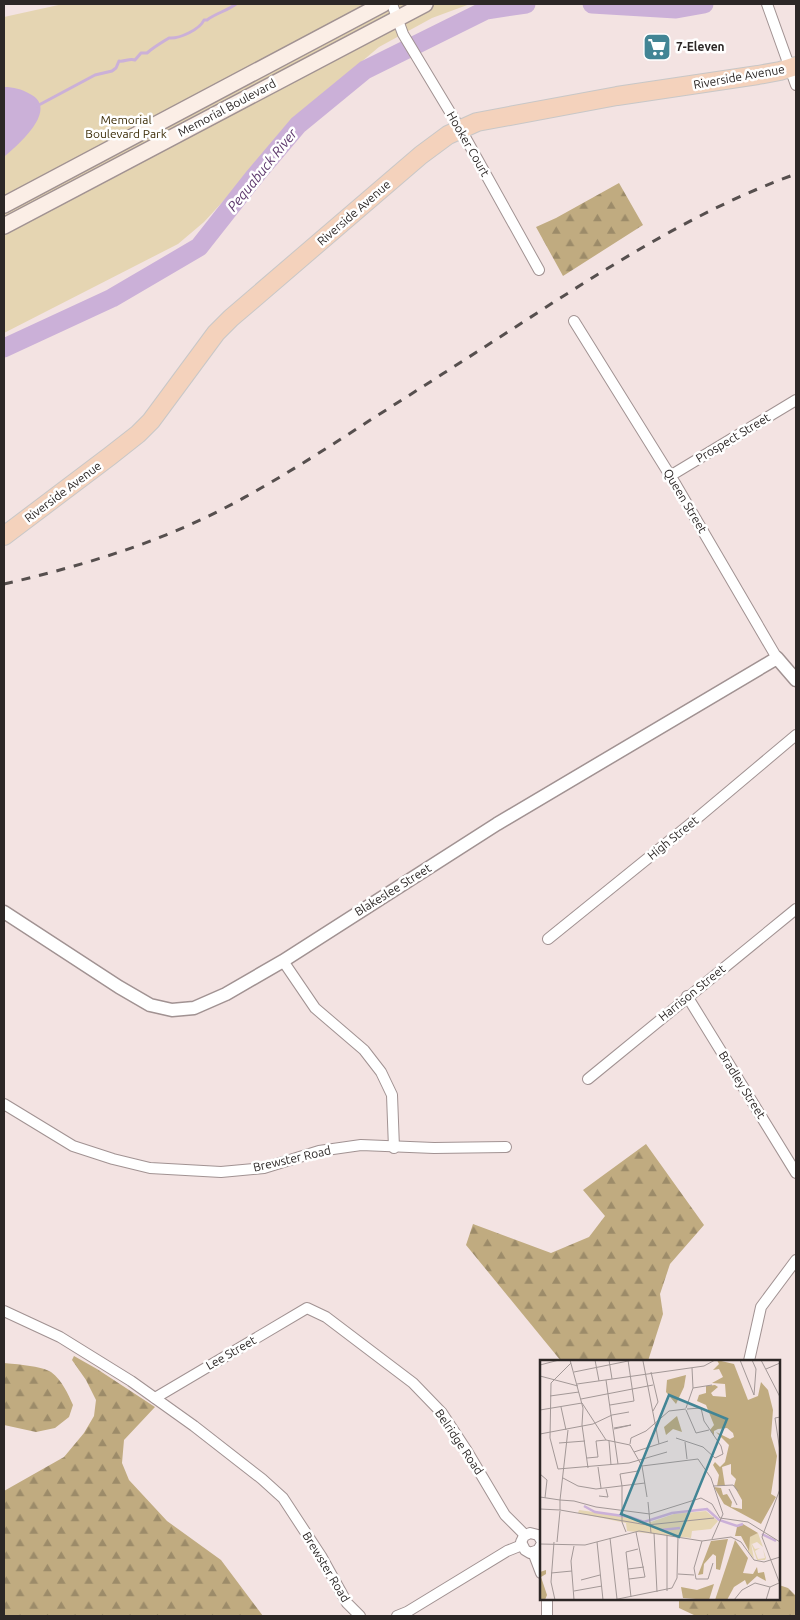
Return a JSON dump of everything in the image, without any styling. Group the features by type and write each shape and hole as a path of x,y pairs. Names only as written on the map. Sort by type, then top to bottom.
{"highway":[{"name":"Riverside Avenue","path":"4,536 138,434 151,421 216,333 231,318 421,155 448,135 477,122 504,116 617,96 758,75 793,67"}],"main road":[{"name":"Memorial Boulevard","path":"4,205 383,4"},
{"name":"Memorial Boulevard","path":"4,226 395,11 425,4"}],"street":[{"path":"769,9 793,67 796,85"},
{"name":"Hooker Court","path":"395,11 403,34 460,129 540,270"},
{"name":"Queen Street","path":"574,321 670,476 777,658 796,680"},
{"name":"Prospect Street","path":"670,476 796,400"},
{"name":"Blakeslee Street","path":"4,912 150,1005 172,1010 194,1008 226,994 283,961 498,824 777,658"},
{"name":"High Street","path":"548,939 689,825 796,735"},
{"name":"Harrison Street","path":"588,1079 796,908"},
{"path":"283,961 315,1008 364,1050 381,1072 392,1095 394,1148"},
{"name":"Bradley Street","path":"687,996 796,1172"},
{"name":"Brewster Road","path":"4,1104 73,1146 113,1159 150,1168 221,1172 264,1168 319,1151 361,1145 394,1148 506,1147"},
{"path":"749,1360 761,1307 796,1260"},
{"name":"Lee Street","path":"155,1398 307,1308"},
{"name":"Belridge Road","path":"307,1308 326,1317 413,1383 442,1413 505,1515 533,1537 527,1552 533,1552"},
{"name":"Brewster Road","path":"4,1311 60,1337 131,1381 194,1426 262,1479 282,1498 321,1556 346,1602 360,1616"},
{"path":"398,1616 533,1537"},
{"path":"540,1547 533,1552 540,1570"},
{"path":"547,1600 547,1616"}],"green space":[{"name":"Memorial Boulevard Park","path":"63,4 470,4 432,18 379,47 317,99 204,222 178,244 4,333 4,17"},
{"path":"619,183 643,225 563,276 536,227"},
{"path":"646,1144 704,1225 670,1264 660,1294 663,1314 648,1360 560,1360 466,1245 473,1224 551,1253 589,1237 605,1216 583,1190"},
{"path":"74,1356 155,1407 124,1440 122,1463 129,1480 167,1521 221,1560 263,1616 4,1616 4,1491 64,1457 84,1433 94,1416 96,1400 86,1380 72,1360"},
{"path":"4,1363 35,1367 47,1370 55,1375 67,1392 73,1405 69,1417 55,1428 36,1432 4,1425"},
{"path":"780,1585 788,1588 796,1596 796,1616 696,1616 679,1608 679,1600 780,1600"}],"shaded area":[{"path":"4,87 11,87 30,94 38,101 41,108 34,127 4,157"}],"waterway":[{"path":"37,106 95,75 112,71 116,68 119,61 135,60 141,53 147,53 169,38 189,33 204,20 236,4"},
{"name":"Pequabuck River","path":"4,348 112,298 199,247 298,125 365,70 486,10 526,4"},
{"name":"Pequabuck River","path":"592,4 676,9 704,4"}],"railway":[{"path":"4,584 59,570 139,545 217,512 298,466 641,248 732,200 796,174"}],"place":[{"name":"7-Eleven","path":"657,47"}]}
